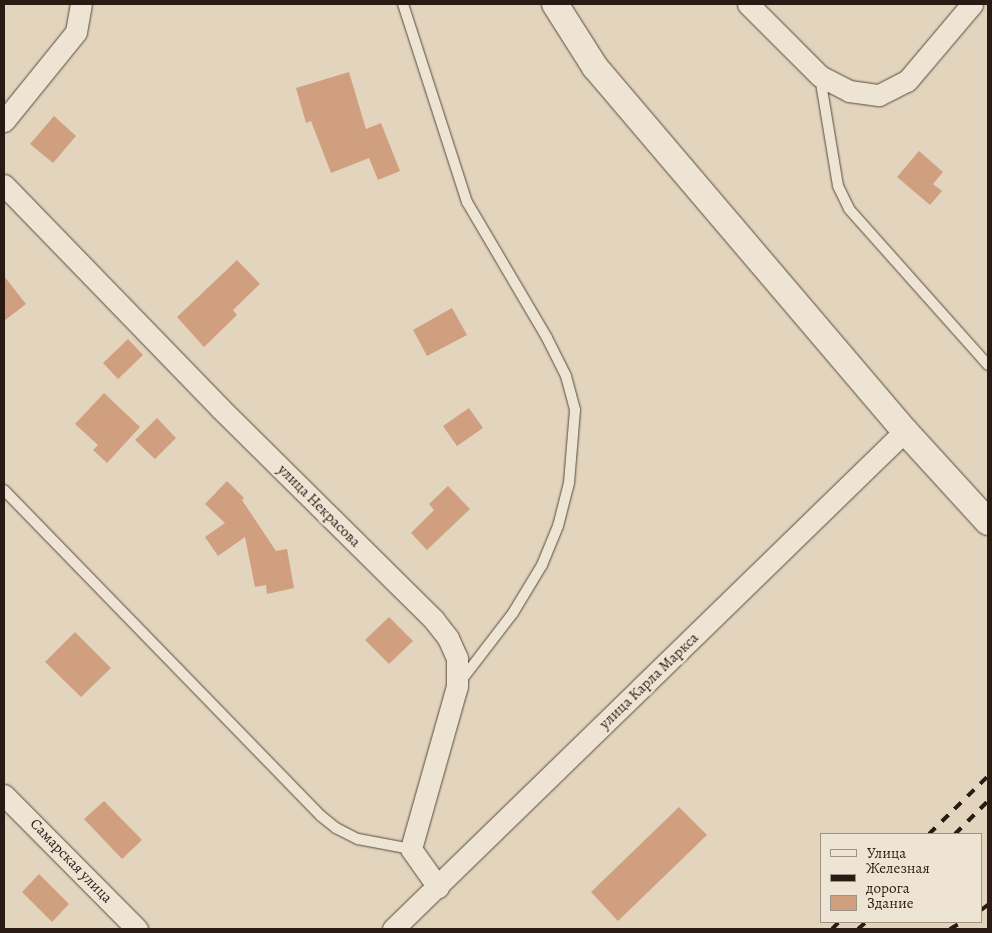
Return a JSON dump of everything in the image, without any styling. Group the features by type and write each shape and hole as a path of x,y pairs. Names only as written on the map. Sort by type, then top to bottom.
{"street":[{"path":"4,121 76,32 81,4"},
{"path":"555,4 595,68 905,431 988,522"},
{"path":"748,4 820,76 849,91 879,95 907,81 972,4"},
{"name":"улица Некрасова","path":"4,185 220,408 434,620 448,638 456,658 457,686 411,849"},
{"name":"улица Карла Маркса","path":"393,929 905,431"},
{"name":"Самарская улица","path":"4,794 137,929"},
{"path":"411,849 438,887"}],"lane":[{"path":"403,4 467,202 547,338 566,376 574,410 569,483 558,526 542,565 513,613 457,686"},
{"path":"820,76 838,186 849,209 988,364"},
{"path":"4,490 321,816 336,828 358,839 411,849"}],"building":[{"path":"349,72 366,129 381,123 400,171 378,180 369,158 331,173 311,121 306,123 296,88"},
{"path":"54,116 76,136 53,163 30,144"},
{"path":"919,151 943,172 933,184 942,191 930,205 897,177"},
{"path":"237,260 260,284 233,310 237,315 204,347 177,317"},
{"path":"4,276 26,304 4,321"},
{"path":"452,308 467,335 427,356 413,330"},
{"path":"128,339 143,355 118,379 103,363"},
{"path":"104,393 140,427 107,463 93,450 98,445 75,424"},
{"path":"469,408 483,428 457,446 443,426"},
{"path":"157,418 176,438 155,459 135,440"},
{"path":"227,481 244,498 242,500 276,551 287,549 294,588 267,594 266,585 255,587 245,537 218,556 205,537 225,523 205,504"},
{"path":"448,486 470,509 427,550 411,533 434,510 429,504"},
{"path":"389,617 413,641 389,664 365,640"},
{"path":"75,632 111,668 81,697 45,662"},
{"path":"104,801 142,840 122,859 84,819"},
{"path":"679,807 707,835 618,921 591,892"},
{"path":"39,874 69,904 52,922 22,892"}],"railway":[{"path":"930,833 988,776"},
{"path":"956,833 988,801"},
{"path":"982,909 988,905"},
{"path":"832,929 838,923"},
{"path":"858,929 865,923"},
{"path":"950,929 960,923"}]}
